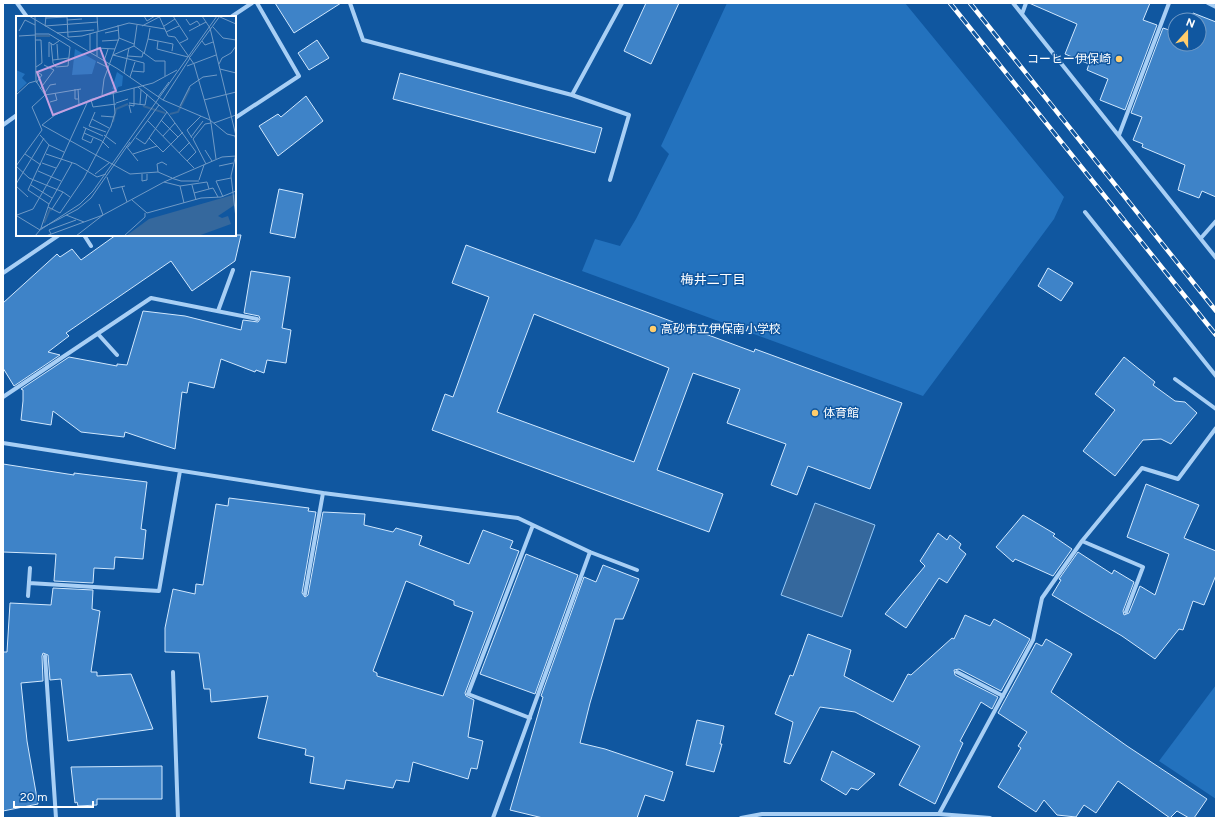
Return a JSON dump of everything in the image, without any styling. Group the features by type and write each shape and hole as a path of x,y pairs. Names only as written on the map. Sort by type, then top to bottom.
{"street":[{"path":"17,3 26,16"},
{"path":"232,16 252,3"},
{"path":"236,117 299,76 257,3"},
{"path":"350,3 363,40 572,95 629,115 610,180"},
{"path":"572,95 622,3"},
{"path":"1013,3 1216,258"},
{"path":"1022,14 1026,3"},
{"path":"1119,136 1169,3"},
{"path":"1208,3 1216,7"},
{"path":"3,125 16,116"},
{"path":"1085,212 1216,376"},
{"path":"1201,238 1216,221"},
{"path":"3,273 58,236"},
{"path":"85,236 91,246"},
{"path":"218,311 233,270"},
{"path":"3,398 151,298 257,319"},
{"path":"98,334 117,355"},
{"path":"1175,379 1216,408"},
{"path":"939,814 1034,640 1042,598 1082,541 1142,468 1178,479 1216,428"},
{"path":"3,443 323,493 518,518 590,552 637,570"},
{"path":"29,583 159,591 180,471"},
{"path":"305,594 323,493"},
{"path":"530,718 468,694 533,525"},
{"path":"1082,541 1143,567 1126,612"},
{"path":"493,818 590,552"},
{"path":"28,596 30,568"},
{"path":"45,656 56,818"},
{"path":"173,672 178,818"},
{"path":"957,672 1003,696"},
{"path":"741,818 762,814 939,814 990,818"}],"shaded area":[{"path":"727,3 905,3 1064,197 1054,219 923,396 582,271 595,239 620,246 636,219 669,154 661,146"},
{"path":"815,503 875,525 842,617 781,595"},
{"path":"1216,685 1216,799 1159,761"}],"building":[{"path":"275,3 341,3 294,33"},
{"path":"646,3 679,3 651,64 624,51"},
{"path":"1029,3 1150,3 1143,20 1157,25 1125,110 1100,100 1108,79 1087,70 1089,64 1065,54 1077,24"},
{"path":"1207,18 1216,22 1216,197 1202,191 1199,198 1178,190 1185,165 1142,147 1143,144 1133,140 1142,117 1131,113 1163,28 1167,29 1167,52 1207,52"},
{"path":"317,40 329,58 309,70 298,53"},
{"path":"400,73 602,128 595,153 393,99"},
{"path":"306,96 323,121 278,156 259,126 278,114 281,117"},
{"path":"279,189 303,194 295,238 270,233"},
{"path":"241,235 235,261 192,291 171,261 66,333 69,336 48,352 60,355 14,386 3,368 3,303 57,254 60,257 72,249 81,260 115,236"},
{"path":"466,245 754,352 755,349 902,403 870,489 808,466 797,495 771,485 786,444 727,423 740,389 693,373 657,470 723,494 709,532 432,430 445,394 453,397 489,297 452,283","holes":["534,314 669,368 634,462 497,412"]},
{"path":"1048,268 1073,283 1061,301 1038,286"},
{"path":"251,271 290,277 282,328 291,330 286,363 267,360 264,373 256,370 255,372 221,359 214,388 189,382 187,393 182,392 175,449 125,432 124,437 81,432 53,411 51,425 21,420 23,390 21,389 69,357 117,366 117,364 127,365 143,311 185,316 241,330 243,320 258,322 260,319 259,316 244,313"},
{"path":"1124,357 1155,382 1153,385 1175,401 1185,402 1197,413 1171,444 1161,439 1143,440 1115,476 1083,451 1115,410 1095,394"},
{"path":"3,464 74,475 74,473 147,482 141,529 146,530 143,559 115,557 114,569 94,568 93,583 54,581 56,554 3,552"},
{"path":"1146,484 1199,505 1184,538 1216,551 1216,575 1204,605 1193,601 1183,630 1179,629 1155,659 1122,636 1052,595 1061,580 1059,579 1078,552 1112,574 1114,570 1134,582 1123,611 1124,615 1129,613 1140,586 1155,595 1169,554 1127,537"},
{"path":"229,498 309,508 308,511 316,512 302,593 305,597 308,595 323,512 365,514 364,525 393,532 396,528 422,536 419,545 469,564 483,530 513,541 510,548 519,551 465,693 466,696 474,700 468,737 483,741 477,769 471,768 468,779 413,762 409,782 396,780 393,788 346,780 344,789 310,783 314,757 305,755 306,749 258,738 268,696 211,702 210,689 204,689 199,653 165,652 165,628 173,589 195,594 196,584 203,585 216,504 228,506","holes":["406,581 454,601 454,605 473,612 443,696 377,676 377,673 373,671"]},
{"path":"1023,515 1055,534 1053,536 1072,549 1053,576 1015,559 1013,562 996,547"},
{"path":"938,533 947,540 950,535 961,544 959,548 966,554 947,583 939,578 906,628 885,614 925,566 920,561"},
{"path":"526,554 578,575 535,694 480,674"},
{"path":"603,565 639,579 623,619 615,619 590,703 580,743 605,749 673,772 664,801 645,795 637,818 543,818 510,810 543,697 541,696 584,577 596,582"},
{"path":"53,588 93,590 92,609 100,611 91,672 97,672 97,676 131,674 153,729 68,741 61,679 50,680 48,655 43,653 43,681 21,683 27,741 38,804 3,811 3,652 7,652 10,603 51,605"},
{"path":"965,615 990,626 994,619 1030,639 1001,691 959,669 954,670 955,675 998,697 992,709 981,702 960,741 963,743 935,804 899,785 920,746 855,712 820,707 790,764 784,762 793,722 775,714 790,675 793,676 808,634 851,650 844,676 893,702 908,674 911,675 952,638 954,639"},
{"path":"1046,639 1072,654 1051,692 1127,746 1207,799 1194,818 1189,818 1177,811 1170,818 1118,781 1096,813 1084,805 1076,817 1057,815 1044,800 1036,812 998,787 1021,748 1018,746 1027,732 998,713 1036,643 1042,646"},
{"path":"697,720 724,726 720,744 722,744 714,772 686,765"},
{"path":"832,751 875,774 858,790 851,788 846,795 821,780"},
{"path":"162,766 162,799 97,799 97,805 78,806 77,802 75,803 71,767"}],"railway":[{"path":"950,3 1216,335"},
{"path":"970,3 1216,311"}],"place":[{"name":"コーヒー伊保崎","path":"1119,59"},
{"name":"高砂市立伊保南小学校","path":"653,329"},
{"name":"体育館","path":"815,413"}],"district":[{"name":"梅井二丁目","path":"713,279"}]}
